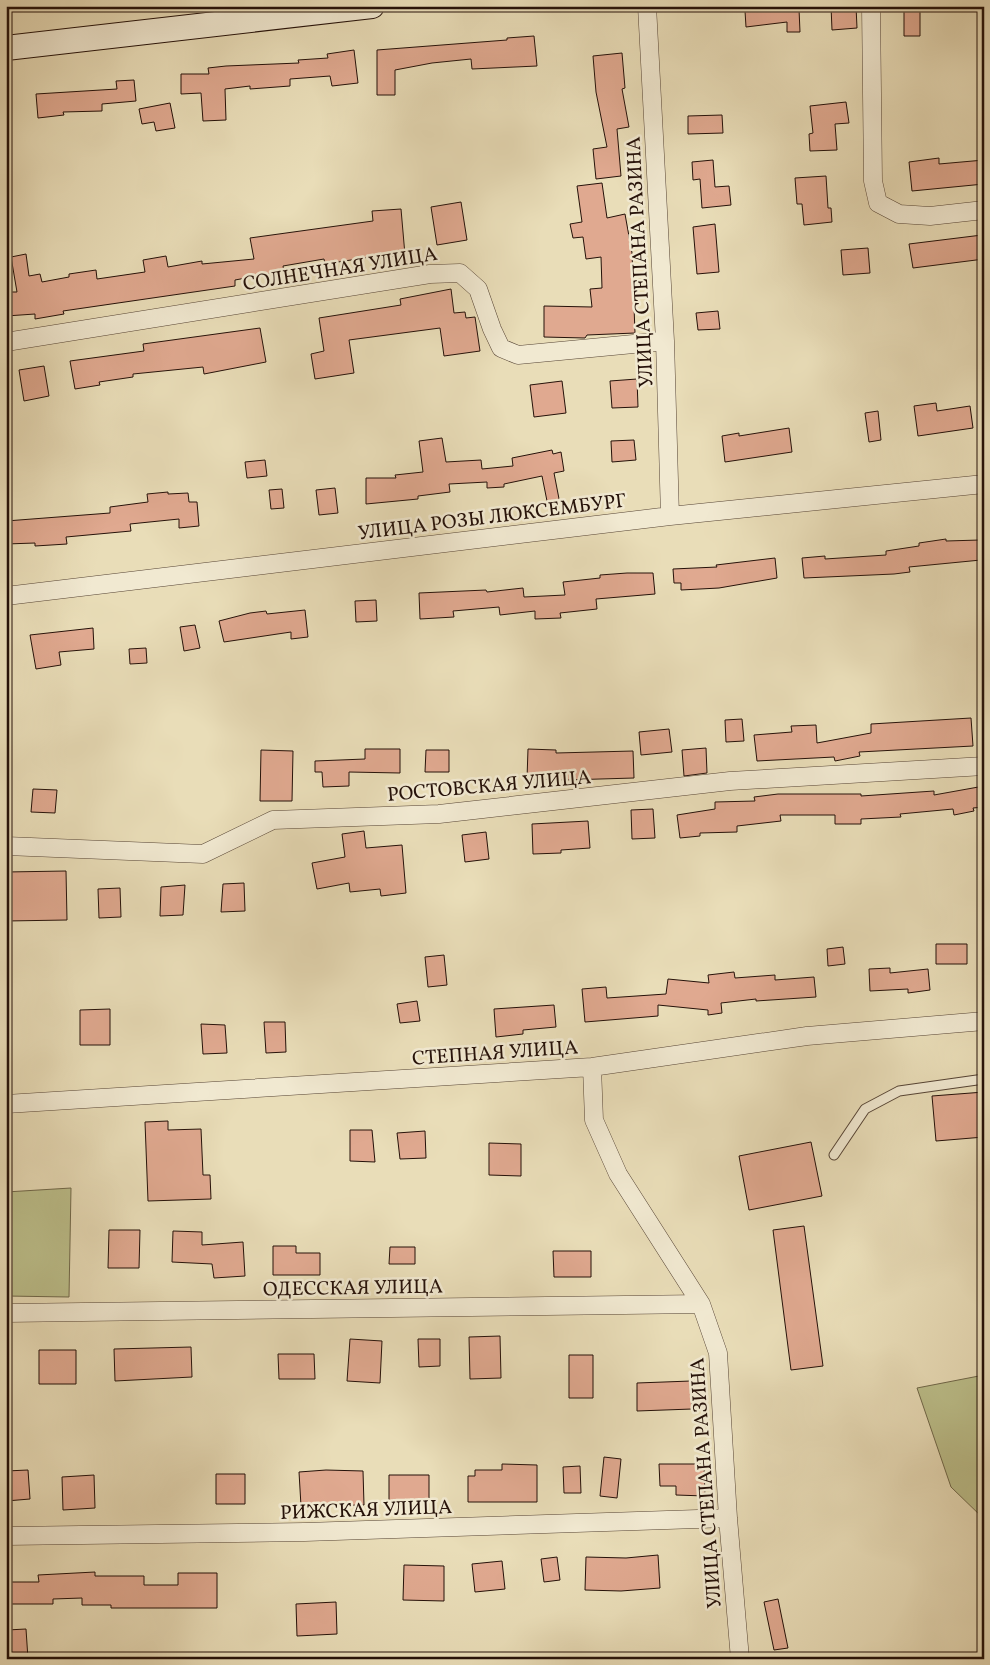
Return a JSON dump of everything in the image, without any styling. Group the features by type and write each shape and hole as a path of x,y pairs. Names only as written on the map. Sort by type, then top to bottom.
{"main road":[{"path":"6,48 372,6"}],"street":[{"name":"УЛИЦА СТЕПАНА РАЗИНА","path":"647,6 666,341 670,516"},
{"path":"872,6 873,181 878,203 899,214 930,216 984,210"},
{"name":"СОЛНЕЧНАЯ УЛИЦА","path":"6,342 430,274 460,273 478,289 501,348 518,355 666,341"},
{"name":"УЛИЦА РОЗЫ ЛЮКСЕМБУРГ","path":"6,596 670,516 984,484"},
{"name":"РОСТОВСКАЯ УЛИЦА","path":"6,846 165,855 203,854 273,820 439,814 730,781 984,766"},
{"name":"СТЕПНАЯ УЛИЦА","path":"6,1104 592,1067 807,1036 984,1021"},
{"name":"УЛИЦА СТЕПАНА РАЗИНА","path":"592,1067 594,1120 618,1174 701,1304 718,1353 728,1518 740,1659"},
{"name":"ОДЕССКАЯ УЛИЦА","path":"6,1313 701,1304"},
{"name":"РИЖСКАЯ УЛИЦА","path":"6,1536 305,1532 728,1518"}],"lane":[{"path":"834,1155 865,1109 899,1091 984,1079"}],"green space":[{"path":"71,1188 69,1297 6,1296 6,1192"},
{"path":"984,1375 984,1519 951,1487 917,1388"}],"building":[{"path":"831,6 856,6 857,28 832,30"},
{"path":"904,6 920,6 920,36 904,36"},
{"path":"766,8 767,10 799,9 800,32 787,32 787,22 746,27 745,11"},
{"path":"534,36 537,66 472,69 471,59 432,63 395,70 395,95 377,95 377,50 507,40 507,38"},
{"path":"354,50 358,83 332,86 330,76 290,79 290,86 250,89 250,86 225,89 226,120 203,121 201,93 181,94 181,74 209,74 208,68 226,66 299,63 298,60 328,58 327,54"},
{"path":"622,53 625,88 622,89 629,127 617,129 621,176 596,179 593,149 607,147 596,92 593,56"},
{"path":"134,80 136,101 102,104 102,111 63,112 64,115 38,118 36,94 117,89 116,81"},
{"path":"846,102 849,123 835,124 837,150 810,151 809,134 813,133 810,106"},
{"path":"170,103 175,128 156,131 154,122 142,124 139,109"},
{"path":"722,115 723,133 688,134 688,116"},
{"path":"939,158 939,164 984,160 984,184 912,191 909,162"},
{"path":"713,160 715,187 729,186 731,205 702,208 700,179 693,180 692,162"},
{"path":"826,176 828,208 831,208 832,222 804,225 802,204 797,204 795,178"},
{"path":"602,183 607,218 625,214 632,253 635,333 587,335 585,338 544,337 544,306 592,307 590,289 602,288 601,257 586,259 583,237 573,238 570,224 582,222 577,186"},
{"path":"461,202 467,240 437,245 431,207"},
{"path":"401,209 405,255 377,258 377,256 325,264 324,259 283,266 284,271 235,280 235,286 63,311 64,314 35,319 35,314 6,316 6,292 17,292 11,257 26,254 29,276 40,274 42,282 69,277 69,274 96,270 97,279 145,272 143,260 166,256 168,267 202,261 202,264 254,259 250,238 373,221 372,211"},
{"path":"715,224 719,272 697,274 693,227"},
{"path":"982,235 984,259 913,268 909,244"},
{"path":"868,248 870,273 843,275 841,250"},
{"path":"451,289 454,313 465,312 466,318 475,317 480,351 444,356 440,328 349,340 354,373 315,379 311,354 324,351 319,318 401,305 400,299"},
{"path":"718,311 720,329 698,330 696,313"},
{"path":"260,328 266,362 204,374 203,367 133,374 133,377 99,382 100,385 75,389 70,361 144,351 143,344"},
{"path":"44,366 49,396 24,401 19,370"},
{"path":"637,379 638,407 612,408 610,381"},
{"path":"562,381 566,413 534,417 530,385"},
{"path":"936,403 937,411 970,406 973,428 918,436 914,406"},
{"path":"878,411 881,440 869,442 865,413"},
{"path":"789,428 792,452 725,462 722,436 739,433 739,436"},
{"path":"442,438 446,462 481,460 482,469 513,466 512,458 552,450 553,454 561,452 564,471 554,473 560,504 548,506 542,476 504,484 504,487 487,488 487,482 449,484 450,492 418,496 418,499 366,504 366,478 396,478 395,475 423,472 419,441"},
{"path":"634,440 636,460 612,462 611,441"},
{"path":"265,460 267,476 247,478 245,462"},
{"path":"335,488 338,513 319,515 316,490"},
{"path":"282,489 284,508 271,509 269,490"},
{"path":"168,492 168,494 188,493 189,502 197,502 199,526 179,528 179,519 130,524 131,531 66,537 67,544 35,546 35,543 6,544 6,521 110,513 110,507 148,502 147,494"},
{"path":"946,539 946,541 980,540 981,560 909,567 910,572 894,574 804,578 802,558 825,556 825,559 886,555 886,551 919,546 919,543"},
{"path":"775,558 777,578 719,588 681,590 681,583 674,583 673,569 717,567 716,565"},
{"path":"653,573 655,594 596,599 597,609 560,613 561,618 535,619 535,611 500,615 499,607 453,611 454,617 420,619 419,593 486,590 487,592 523,588 524,597 565,595 563,582 600,578 600,575"},
{"path":"376,600 377,621 356,622 355,601"},
{"path":"305,610 308,637 291,639 291,632 224,642 219,621 250,613 266,611 267,614"},
{"path":"195,625 200,648 184,651 180,627"},
{"path":"93,628 94,649 59,652 61,665 36,669 30,635"},
{"path":"146,648 147,663 130,664 129,649"},
{"path":"971,718 973,746 859,752 860,756 835,761 834,757 757,761 754,735 792,732 791,726 816,725 817,743 871,733 871,724"},
{"path":"742,719 744,741 726,742 725,720"},
{"path":"669,729 672,752 641,755 639,732"},
{"path":"706,748 707,773 684,776 682,750"},
{"path":"365,749 400,749 400,773 349,772 349,786 323,787 322,772 315,772 315,761 365,759"},
{"path":"528,749 556,750 556,753 633,751 634,778 527,779"},
{"path":"261,750 293,751 292,801 260,801"},
{"path":"426,750 449,750 449,772 425,772"},
{"path":"984,786 984,807 973,808 974,811 954,815 953,809 900,814 901,817 861,819 861,824 835,824 835,815 780,815 781,821 737,826 737,832 700,833 700,836 680,838 677,815 715,809 715,802 755,801 754,797 778,794 861,794 861,796 934,791 934,795"},
{"path":"33,789 57,790 55,813 31,812"},
{"path":"653,809 655,838 632,839 631,810"},
{"path":"588,821 590,848 561,850 561,853 533,854 532,824"},
{"path":"364,831 366,848 402,845 406,893 381,896 380,889 350,892 349,883 317,889 312,863 345,857 342,834"},
{"path":"486,832 489,859 465,862 462,835"},
{"path":"66,871 67,920 6,921 6,872"},
{"path":"244,883 245,911 221,912 223,884"},
{"path":"185,885 183,915 160,916 161,887"},
{"path":"120,888 121,917 99,918 98,889"},
{"path":"936,944 967,944 967,964 936,964"},
{"path":"843,947 845,964 828,966 827,949"},
{"path":"444,955 447,985 428,987 425,957"},
{"path":"890,968 890,973 928,969 930,990 908,993 908,989 870,991 869,969"},
{"path":"734,972 735,978 775,975 775,980 814,977 816,997 756,1001 756,999 721,1003 722,1013 708,1015 708,1010 658,1005 658,1016 585,1022 582,989 606,987 607,998 666,994 668,979 709,983 708,975"},
{"path":"417,1001 420,1021 400,1023 397,1004"},
{"path":"554,1005 556,1027 523,1030 523,1034 496,1037 494,1009"},
{"path":"110,1009 110,1045 80,1045 80,1010"},
{"path":"264,1022 285,1022 286,1052 266,1053"},
{"path":"201,1024 225,1025 227,1053 203,1054"},
{"path":"984,1092 984,1137 936,1141 932,1096"},
{"path":"168,1121 168,1130 201,1129 203,1175 210,1175 211,1199 148,1201 145,1122"},
{"path":"350,1130 372,1130 375,1162 350,1161"},
{"path":"425,1131 426,1158 400,1159 397,1133"},
{"path":"811,1142 822,1196 749,1210 739,1156"},
{"path":"489,1143 521,1144 521,1176 489,1175"},
{"path":"804,1226 823,1366 791,1370 773,1230"},
{"path":"109,1230 140,1230 139,1268 108,1268"},
{"path":"173,1231 202,1232 202,1245 243,1242 245,1276 214,1278 212,1264 172,1262"},
{"path":"273,1246 296,1246 296,1253 320,1253 320,1275 273,1275"},
{"path":"390,1247 415,1247 415,1264 389,1264"},
{"path":"553,1251 591,1251 591,1277 554,1277"},
{"path":"500,1336 501,1378 470,1379 469,1337"},
{"path":"350,1339 382,1341 380,1383 347,1381"},
{"path":"418,1339 440,1339 440,1366 419,1367"},
{"path":"191,1347 192,1377 115,1381 114,1349"},
{"path":"39,1350 76,1350 76,1384 39,1384"},
{"path":"278,1354 314,1354 315,1379 279,1379"},
{"path":"569,1355 593,1355 593,1398 569,1398"},
{"path":"691,1381 692,1409 637,1411 637,1383"},
{"path":"604,1457 621,1459 617,1498 600,1496"},
{"path":"502,1464 537,1465 537,1502 468,1502 468,1476 475,1476 475,1470 502,1470"},
{"path":"659,1464 704,1464 705,1496 676,1495 676,1486 660,1486"},
{"path":"580,1466 581,1493 564,1493 563,1467"},
{"path":"28,1470 30,1499 6,1501 6,1471"},
{"path":"326,1470 363,1471 364,1505 301,1506 299,1472"},
{"path":"216,1474 245,1474 245,1504 216,1504"},
{"path":"94,1475 95,1508 63,1510 62,1477"},
{"path":"389,1475 429,1475 429,1501 389,1501"},
{"path":"658,1555 660,1588 621,1591 585,1590 586,1557 626,1558"},
{"path":"557,1557 560,1580 544,1582 541,1559"},
{"path":"502,1561 505,1589 475,1592 472,1564"},
{"path":"404,1565 444,1566 444,1601 403,1600"},
{"path":"95,1572 95,1576 144,1576 144,1585 178,1585 178,1573 217,1573 217,1608 111,1608 111,1605 82,1605 82,1598 53,1599 53,1604 6,1604 6,1582 39,1582 38,1575"},
{"path":"778,1599 788,1648 774,1650 764,1602"},
{"path":"336,1602 337,1634 297,1636 296,1604"},
{"path":"26,1629 28,1659 8,1659 7,1630"}]}
